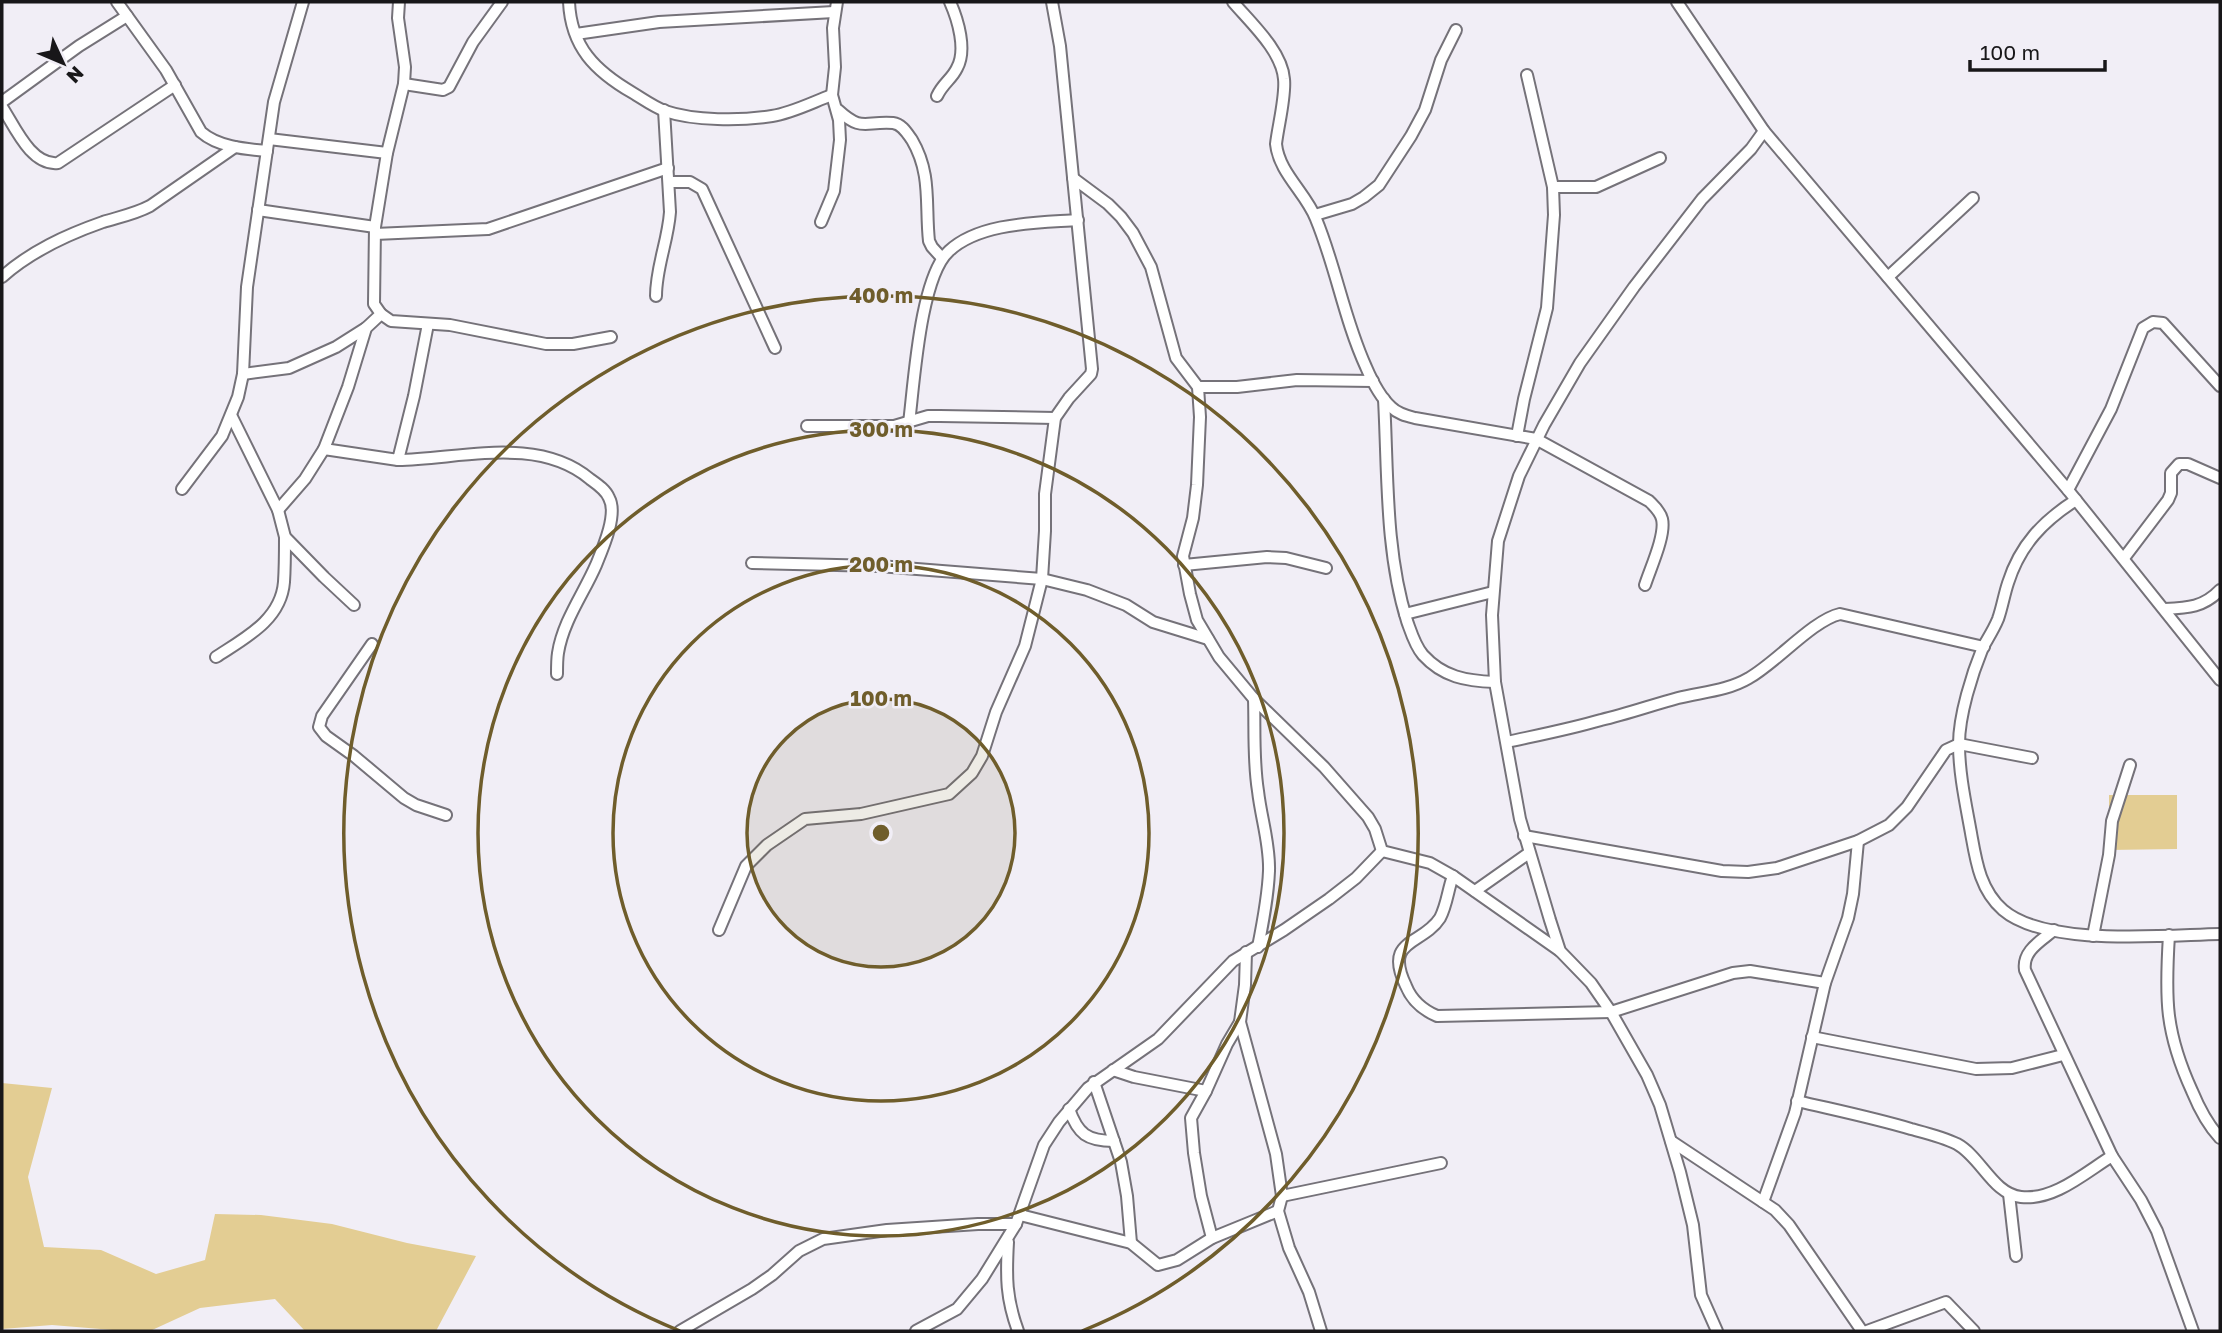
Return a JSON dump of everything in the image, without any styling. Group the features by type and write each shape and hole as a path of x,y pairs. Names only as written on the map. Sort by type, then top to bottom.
{"street":[{"path":"117,2 175,85 201,132 209,138 235,147 267,151"},
{"path":"182,489 222,436 238,397 243,374 247,287 274,102 303,2"},
{"path":"399,2 404,84 387,153 375,230 374,304 381,314 391,321 450,325 558,345 573,345 611,337"},
{"path":"404,84 443,90 449,87 473,43 502,2"},
{"path":"569,2 572,24 590,61 622,87 664,110 694,117 760,118 775,116 832,95"},
{"path":"937,96 940,87 957,69 962,53 958,23 950,2"},
{"path":"719,930 746,866 767,845 793,826 805,819 861,814 949,794 964,782 982,756 996,712 1025,646 1042,579 1045,494 1051,433 1055,418 1091,374 1092,369 1060,46 1052,2"},
{"path":"1233,2 1279,58 1285,80 1277,153 1282,166 1315,215 1349,326 1373,382 1384,399 1392,408 1415,418 1536,439 1649,501 1657,508 1663,531 1645,585"},
{"path":"1677,2 1764,131 2068,489 2220,680"},
{"path":"576,34 659,22 836,7 832,95 840,126 836,181 831,201 821,222"},
{"path":"127,16 79,46 2,105 37,158 50,164 58,163 175,85"},
{"path":"1315,215 1352,204 1379,185 1425,110 1441,60 1455,30"},
{"path":"1517,436 1547,309 1554,231 1553,187 1527,75"},
{"path":"836,108 856,124 897,124 910,136 923,164 929,199 929,241 942,258"},
{"path":"656,296 658,267 669,226 664,110"},
{"path":"1560,951 1524,836 1495,682 1493,592 1498,541 1519,476 1536,439 1580,363 1702,199 1751,149 1764,131"},
{"path":"269,139 387,153"},
{"path":"2,277 27,256 50,244 86,228 150,206 235,147"},
{"path":"1553,187 1596,187 1660,158"},
{"path":"258,210 375,230 488,229 667,168"},
{"path":"1073,178 1121,217 1144,252 1158,288 1176,358 1198,387 1200,417 1197,485 1193,518 1185,545 1184,565 1198,620 1219,657 1254,699 1339,783 1375,828 1382,851"},
{"path":"669,182 690,182 702,189 775,348"},
{"path":"1888,277 1973,198"},
{"path":"909,423 922,316 942,258 960,243 982,233 1025,224 1078,220"},
{"path":"243,374 289,368 336,347 366,328 381,314"},
{"path":"2068,489 2111,410 2143,328 2153,322 2164,323 2220,386"},
{"path":"398,460 428,324"},
{"path":"278,510 305,479 324,449 336,412 348,387 366,328"},
{"path":"1198,387 1228,388 1297,380 1373,382"},
{"path":"1384,399 1393,563 1405,614 1418,649 1439,668 1456,678 1495,682"},
{"path":"807,426 894,426 928,416 1055,418"},
{"path":"216,657 260,628 275,610 284,582 285,537 278,510 232,417"},
{"path":"324,449 398,460 505,453 548,457 575,467 607,494 612,510 610,527 591,576 563,634 558,653 557,674"},
{"path":"2124,558 2168,500 2171,473 2179,464 2188,464 2220,478"},
{"path":"2076,500 2052,515 2026,543 2007,584 1998,618 1984,647 1965,705 1959,744 1965,803 1977,865 1993,899 2004,911 2018,919 2054,930 2094,936 2220,934"},
{"path":"285,537 295,550 354,605"},
{"path":"1184,565 1267,557 1286,558 1326,568"},
{"path":"752,563 879,566 1042,579 1087,590 1125,605 1153,622 1208,639"},
{"path":"2165,609 2204,604 2220,590"},
{"path":"1405,614 1493,592"},
{"path":"1507,742 1732,686 1749,678 1832,616 1840,614 1984,647"},
{"path":"372,644 321,716 319,727 326,736 404,797 416,805 446,815"},
{"path":"1254,699 1255,765 1267,838 1269,870 1258,947"},
{"path":"1524,836 1721,871 1748,872 1777,868 1877,832 1894,820 1916,794 1946,750 1959,744 2032,758"},
{"path":"2094,936 2109,855 2112,821 2130,765"},
{"path":"1763,1202 1797,1101 1825,983 1848,918 1853,894 1857,841"},
{"path":"1382,851 1430,863 1453,876 1560,951 1591,983 1647,1075 1671,1141 1693,1224 1698,1284 1717,1331"},
{"path":"916,1331 934,1326 970,1296 1018,1219 1044,1145 1069,1109 1094,1082 1158,1039 1233,961 1343,889 1382,851"},
{"path":"1475,891 1529,853"},
{"path":"1453,876 1438,920 1409,943 1401,953 1399,961 1401,975 1409,993 1426,1011 1437,1016 1611,1012 1733,973 1750,971 1825,983"},
{"path":"2054,930 2031,950 2024,963 2025,970 2112,1156 2141,1200 2157,1231 2193,1331"},
{"path":"2169,935 2166,1002 2174,1048 2195,1098 2211,1128 2220,1138"},
{"path":"1212,1238 1201,1196 1191,1118 1240,1022 1246,952"},
{"path":"1240,1022 1276,1154 1282,1196 1278,1211 1289,1248 1309,1292 1321,1331"},
{"path":"1812,1037 1976,1069 2012,1068 2063,1055"},
{"path":"1113,1070 1134,1077 1206,1091"},
{"path":"1094,1082 1121,1162 1131,1243"},
{"path":"1797,1101 1892,1124 1957,1144 2009,1194 2031,1198 2048,1194 2112,1156"},
{"path":"1069,1109 1074,1123 1088,1138 1098,1141 1114,1140"},
{"path":"1671,1141 1775,1210 1789,1224 1861,1331"},
{"path":"1282,1196 1441,1163"},
{"path":"2009,1194 2016,1256"},
{"path":"680,1331 752,1289 799,1251 823,1239 857,1233 1018,1219 1131,1243 1158,1265 1177,1260 1212,1238 1278,1211"},
{"path":"1008,1239 1005,1280 1018,1331"},
{"path":"1867,1331 1946,1302 1974,1331"}],"shaded area":[{"path":"2109,795 2177,795 2177,849 2109,850"},
{"path":"2,1083 52,1088 28,1177 44,1247 101,1250 156,1274 205,1260 215,1214 261,1215 332,1224 407,1243 476,1256 436,1331 305,1331 275,1299 200,1308 150,1331 52,1325 2,1329"}]}
